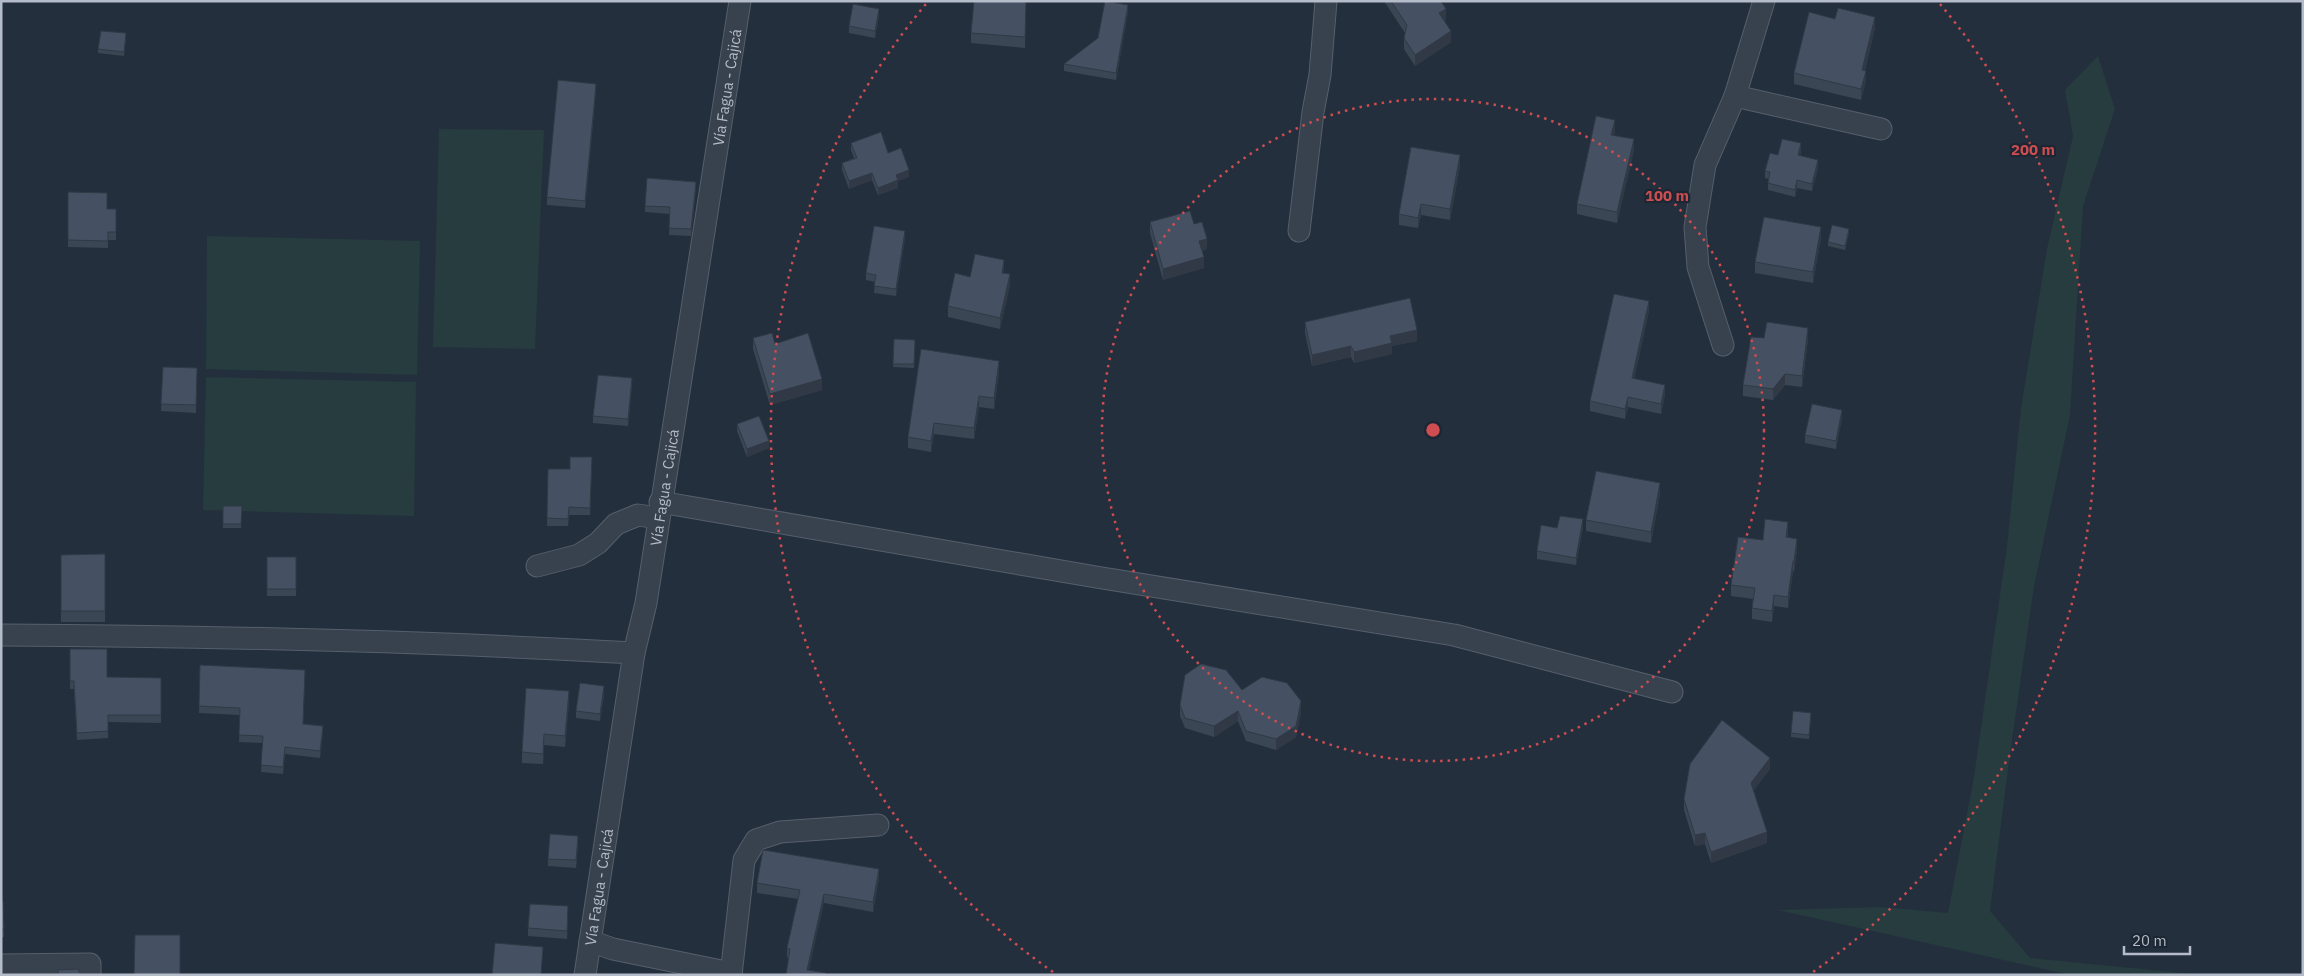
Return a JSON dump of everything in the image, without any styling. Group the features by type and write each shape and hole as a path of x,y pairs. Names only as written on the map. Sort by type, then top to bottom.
{"street":[{"name":"Vía Fagua - Cajicá","path":"585,975 634,653 646,603 659,510 740,1"},
{"path":"1299,231 1313,112 1320,74 1326,1"},
{"path":"1723,345 1698,267 1694,227 1705,165 1735,96 1764,1"},
{"path":"1735,96 1881,129"},
{"path":"537,566 579,555 598,542 616,524 638,515 659,510 1116,580 1454,635 1672,692"},
{"path":"1,635 182,636 521,646 634,653"},
{"path":"590,941 613,949 731,974 744,860 756,840 780,832 878,825"},
{"path":"1,965 90,964 90,975"}],"green space":[{"path":"2098,56 2115,109 2083,206 2070,415 2034,586 1990,911 2030,958 2202,975 2071,975 1778,910 1880,907 1948,913 1974,777 2007,546 2021,408 2047,249 2073,136 2065,90"},
{"path":"439,129 544,130 535,349 433,347"},
{"path":"207,236 420,241 417,375 206,369"},
{"path":"206,377 416,382 414,516 203,510"}],"building":[{"path":"974,1 1026,1 1025,37 971,33"},
{"path":"1105,1 1128,5 1116,73 1064,64 1098,38"},
{"path":"1391,1 1441,1 1446,9 1439,13 1451,31 1415,55 1404,38 1407,25"},
{"path":"853,4 879,9 875,31 849,26"},
{"path":"1838,8 1875,17 1862,70 1866,71 1861,89 1794,73 1809,12 1835,19"},
{"path":"101,31 126,33 124,52 98,49"},
{"path":"558,80 596,84 585,201 547,197"},
{"path":"1596,116 1615,120 1611,135 1634,139 1617,212 1577,204"},
{"path":"881,132 888,153 901,148 909,170 896,175 898,180 878,188 872,173 849,181 842,163 857,158 851,143"},
{"path":"1782,139 1801,143 1798,155 1818,160 1812,184 1797,180 1795,190 1768,183 1770,172 1765,171 1770,153 1778,155"},
{"path":"1411,147 1460,155 1450,209 1421,204 1418,218 1399,214"},
{"path":"647,178 696,182 691,229 669,228 670,207 645,206"},
{"path":"68,192 107,193 107,209 116,209 116,232 108,232 108,241 68,240"},
{"path":"1190,211 1194,224 1202,222 1207,239 1199,241 1204,257 1163,269 1150,222"},
{"path":"1764,217 1821,227 1813,272 1755,262"},
{"path":"1832,225 1849,229 1845,246 1828,242"},
{"path":"874,226 905,231 896,289 874,286 876,275 866,273"},
{"path":"975,254 1004,260 1002,273 1010,274 1000,318 948,306 955,273 970,277"},
{"path":"1614,294 1649,301 1632,378 1665,385 1661,404 1628,397 1625,409 1590,401"},
{"path":"1410,298 1417,330 1390,336 1392,343 1354,352 1351,346 1312,355 1305,322"},
{"path":"1767,322 1808,328 1802,376 1785,374 1773,389 1743,385 1751,337 1764,338"},
{"path":"772,333 775,344 808,333 822,379 770,394 753,338"},
{"path":"894,339 915,340 914,364 893,364"},
{"path":"921,349 999,361 994,398 979,396 974,428 934,423 931,441 908,437"},
{"path":"163,367 197,368 196,405 161,404"},
{"path":"598,375 632,378 628,419 593,416"},
{"path":"1812,404 1842,410 1836,441 1805,435"},
{"path":"759,416 769,441 747,449 737,424"},
{"path":"570,457 592,457 590,508 569,507 568,519 547,518 548,469 570,469"},
{"path":"1596,471 1660,483 1651,532 1586,520"},
{"path":"223,506 242,506 241,524 223,524"},
{"path":"1560,516 1583,519 1576,558 1537,551 1541,525 1557,528"},
{"path":"1765,519 1788,522 1786,537 1797,539 1788,597 1774,595 1772,611 1752,608 1755,588 1731,585 1738,537 1763,540"},
{"path":"105,554 105,611 61,611 61,555"},
{"path":"267,557 296,557 296,589 267,589"},
{"path":"70,649 107,649 107,677 161,678 161,715 108,715 108,731 77,733 74,681 70,681"},
{"path":"1201,664 1226,670 1242,690 1262,677 1287,683 1301,701 1296,726 1276,739 1246,731 1238,711 1214,726 1185,718 1180,705 1185,675"},
{"path":"200,665 305,670 303,724 323,726 320,751 285,747 283,767 261,765 263,736 239,735 240,708 199,706"},
{"path":"580,683 604,686 600,714 576,711"},
{"path":"526,688 569,691 565,736 544,734 543,754 522,752"},
{"path":"1793,711 1811,713 1809,735 1791,733"},
{"path":"1722,720 1770,758 1751,783 1767,832 1711,852 1705,833 1695,835 1684,799 1690,764"},
{"path":"550,834 578,836 576,860 548,859"},
{"path":"763,850 879,869 873,902 824,894 807,970 826,973 825,975 786,975 790,949 787,948 800,890 757,883"},
{"path":"1,901 3,901 4,929 1,929"},
{"path":"530,904 568,906 567,931 528,928"},
{"path":"135,935 180,935 180,975 134,975"},
{"path":"495,943 543,947 541,975 492,975"},
{"path":"78,969 81,975 58,975 58,970"}]}
